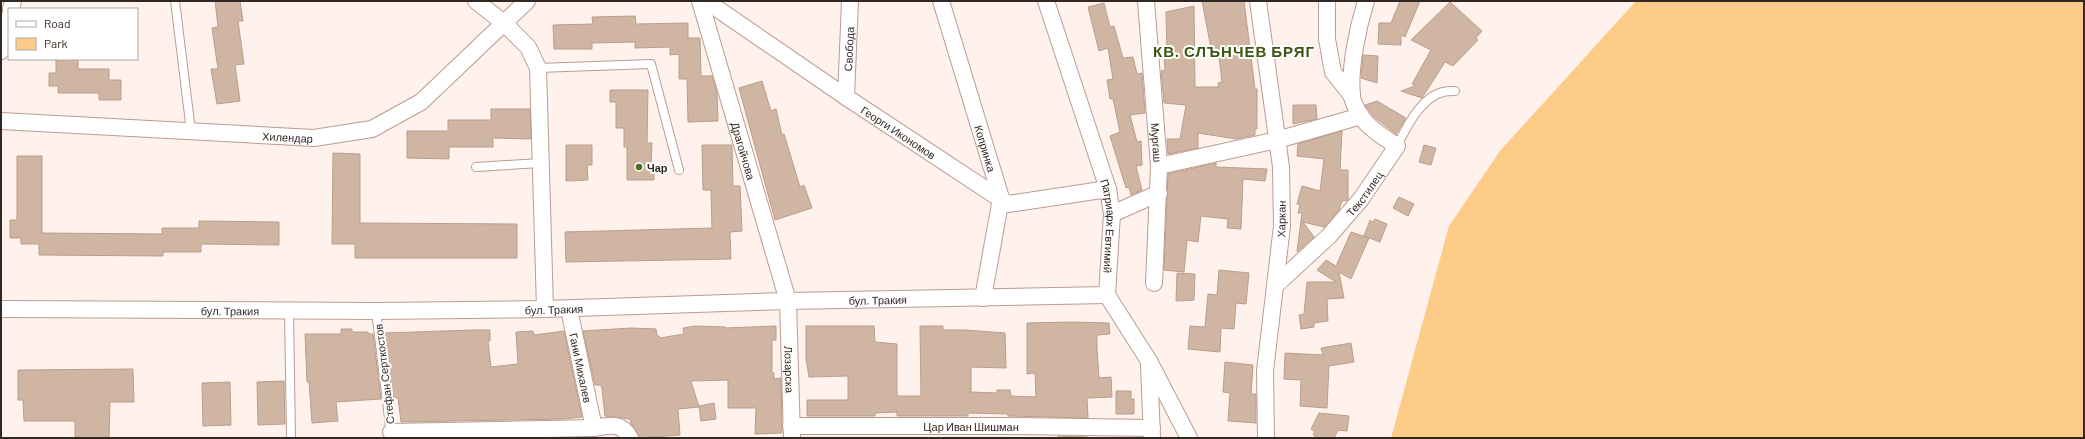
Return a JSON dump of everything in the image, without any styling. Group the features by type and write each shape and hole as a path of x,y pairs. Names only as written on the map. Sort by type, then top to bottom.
{"street":[{"path":"476,1 505,24 528,47 538,68 545,309"},
{"name":"Хилендар","path":"1,121 314,138 372,129 421,102 505,24 527,1"},
{"name":"Драгойчова","path":"700,1 788,301"},
{"name":"Георги Икономов","path":"706,1 846,98 1008,204 1108,189"},
{"name":"Свобода","path":"846,98 850,1"},
{"name":"Копринка","path":"941,1 1001,198 983,298"},
{"name":"Патриарх Евтимий","path":"1046,1 1108,189 1112,214 1107,295"},
{"name":"Мургаш","path":"1146,1 1159,166 1154,283"},
{"name":"Харкан","path":"1258,1 1281,167 1282,226 1277,284 1265,371 1266,438"},
{"path":"1327,1 1327,39 1333,72 1352,96 1360,116 1374,130 1397,146"},
{"path":"1352,96 1354,60 1359,22 1366,1"},
{"path":"1,50 8,22"},
{"path":"1159,166 1277,140 1360,116"},
{"name":"Текстилец","path":"1277,284 1329,236 1361,199 1397,146"},
{"path":"1112,214 1159,193"},
{"path":"1107,295 1149,361 1189,438"},
{"name":"бул. Тракия","path":"1,309 376,311 569,309 788,301 1107,295"},
{"name":"Лозарска","path":"788,301 792,432"},
{"name":"Гани Михалев","path":"569,309 594,428"},
{"name":"Цар Иван Шишман","path":"792,432 1152,433 1149,361"},
{"path":"391,435 594,428 612,425 627,432 630,438"}],"lane":[{"path":"175,1 192,131"},
{"path":"538,68 651,64 679,170"},
{"path":"1397,146 1409,121 1428,100 1442,92 1455,91"},
{"path":"476,167 540,163"},
{"path":"289,310 291,438"},
{"name":"Стефан Серткостов","path":"376,311 391,435"}],"green space":[{"path":"1636,1 2084,1 2084,438 1391,438 1449,226 1500,151"}],"building":[{"path":"215,1 240,1 243,21 238,21 244,64 235,65 240,101 217,104 211,69 218,69 212,28 218,27"},
{"path":"1202,1 1244,1 1255,89 1257,89 1257,129 1255,129 1255,135 1236,139 1198,133 1198,148 1168,154 1167,139 1180,139 1186,105 1164,103 1161,71 1165,70 1164,52 1167,52 1166,12 1194,6 1195,87 1219,87 1218,83 1222,82 1218,48 1211,48"},
{"path":"1400,1 1420,1 1405,37 1401,35 1401,45 1378,44 1379,23 1391,23"},
{"path":"1450,2 1482,31 1476,38 1478,40 1453,66 1445,62 1422,98 1401,91 1417,85 1412,84 1431,50 1411,40"},
{"path":"1104,3 1110,27 1114,26 1123,58 1133,57 1137,74 1142,73 1145,113 1130,115 1137,142 1141,141 1142,165 1136,166 1142,190 1131,195 1129,187 1126,188 1110,136 1120,132 1113,99 1110,99 1107,80 1113,79 1108,48 1099,51 1088,7"},
{"path":"635,16 636,24 688,23 688,38 700,38 701,76 712,76 717,93 718,121 688,122 687,79 679,79 679,54 670,55 670,47 635,48 635,42 592,43 592,49 554,49 553,25 593,24 592,17"},
{"path":"1363,55 1378,56 1377,83 1361,78"},
{"path":"56,60 78,60 78,69 109,69 109,80 121,80 121,100 99,100 99,93 58,93 58,86 49,86 49,73 56,73"},
{"path":"762,81 771,111 776,109 782,135 784,134 800,187 804,185 812,208 775,220 739,88"},
{"path":"610,90 648,90 647,143 652,143 651,166 654,166 654,180 627,180 627,147 624,147 624,128 616,128 616,102 610,102"},
{"path":"1377,101 1406,118 1396,134 1374,117 1365,105"},
{"path":"1293,105 1316,105 1317,119 1293,124"},
{"path":"491,109 530,109 531,139 493,138 493,147 449,147 449,159 407,158 407,131 448,131 448,120 491,120"},
{"path":"1342,131 1340,170 1348,170 1348,200 1342,201 1339,210 1324,227 1303,222 1314,237 1297,252 1302,213 1298,213 1300,205 1297,204 1302,186 1320,191 1324,159 1297,156 1298,144"},
{"path":"566,145 592,145 592,165 587,165 588,180 566,181"},
{"path":"702,145 732,145 733,186 740,186 742,231 730,232 731,259 566,262 565,232 712,228 711,190 703,190"},
{"path":"1424,145 1436,148 1431,165 1419,162"},
{"path":"333,153 360,154 360,223 517,224 517,258 355,258 355,244 332,244"},
{"path":"17,156 42,156 42,233 162,234 162,228 199,228 199,221 279,222 279,245 201,244 201,252 163,252 163,256 39,255 39,244 21,244 21,238 10,238 10,220 17,220"},
{"path":"1216,163 1216,167 1267,169 1265,181 1243,179 1241,229 1227,228 1228,219 1201,216 1198,242 1187,240 1184,272 1164,270 1168,174"},
{"path":"1399,197 1414,204 1408,216 1393,208"},
{"path":"1375,219 1387,224 1380,242 1364,236 1370,220 1373,222"},
{"path":"1351,232 1369,238 1351,279 1339,272 1344,298 1327,299 1328,321 1314,323 1314,327 1301,329 1299,315 1304,314 1307,282 1336,282 1317,270 1326,260 1336,266"},
{"path":"1219,270 1249,273 1246,304 1236,303 1234,329 1221,328 1220,352 1188,349 1190,326 1205,327 1208,294 1217,295"},
{"path":"1177,273 1195,274 1194,300 1176,301"},
{"path":"1027,323 1109,323 1110,334 1097,335 1097,348 1099,378 1111,377 1112,397 1087,398 1088,418 1008,416 1008,414 968,413 968,416 897,416 897,412 875,413 875,416 807,416 807,400 848,400 848,376 809,377 806,359 806,326 874,326 875,342 897,344 897,396 921,396 920,326 943,326 943,330 1005,333 1006,368 971,367 971,392 997,393 997,390 1010,390 1011,396 1036,397 1035,373 1027,374"},
{"path":"695,326 725,328 776,326 776,340 772,340 772,373 774,373 774,379 781,378 782,433 755,434 756,408 728,408 728,380 691,381 699,407 678,409 680,435 639,438 630,419 605,416 602,388 600,385 595,385 583,331 631,328 656,329 657,336 660,338 684,334 683,328"},
{"path":"341,329 352,329 352,332 368,332 369,334 373,334 381,399 336,402 338,421 312,423 309,382 307,382 305,334 341,334"},
{"path":"490,330 490,341 488,341 491,367 518,364 516,332 533,331 534,335 564,331 582,417 564,419 401,422 398,398 392,398 384,333"},
{"path":"1351,343 1354,362 1329,366 1327,408 1300,406 1301,380 1284,379 1285,353 1323,355 1321,348"},
{"path":"1225,362 1253,365 1251,394 1256,394 1256,423 1228,421 1230,393 1223,392"},
{"path":"133,369 134,402 110,402 109,438 75,438 75,421 24,421 23,400 18,400 18,370"},
{"path":"284,381 285,424 258,425 257,382"},
{"path":"230,382 231,425 203,426 202,383"},
{"path":"1116,391 1131,391 1131,399 1134,399 1134,414 1116,414"},
{"path":"714,403 716,419 701,421 699,406"},
{"path":"1319,413 1349,416 1347,431 1338,430 1334,438 1319,438 1313,435 1315,432 1311,429"},
{"path":"1058,436 1088,437 1088,438 1058,438"}],"place":[{"name":"Чар","path":"639,167"}],"district":[{"name":"КВ. СЛЪНЧЕВ БРЯГ","path":"1234,51"}]}
